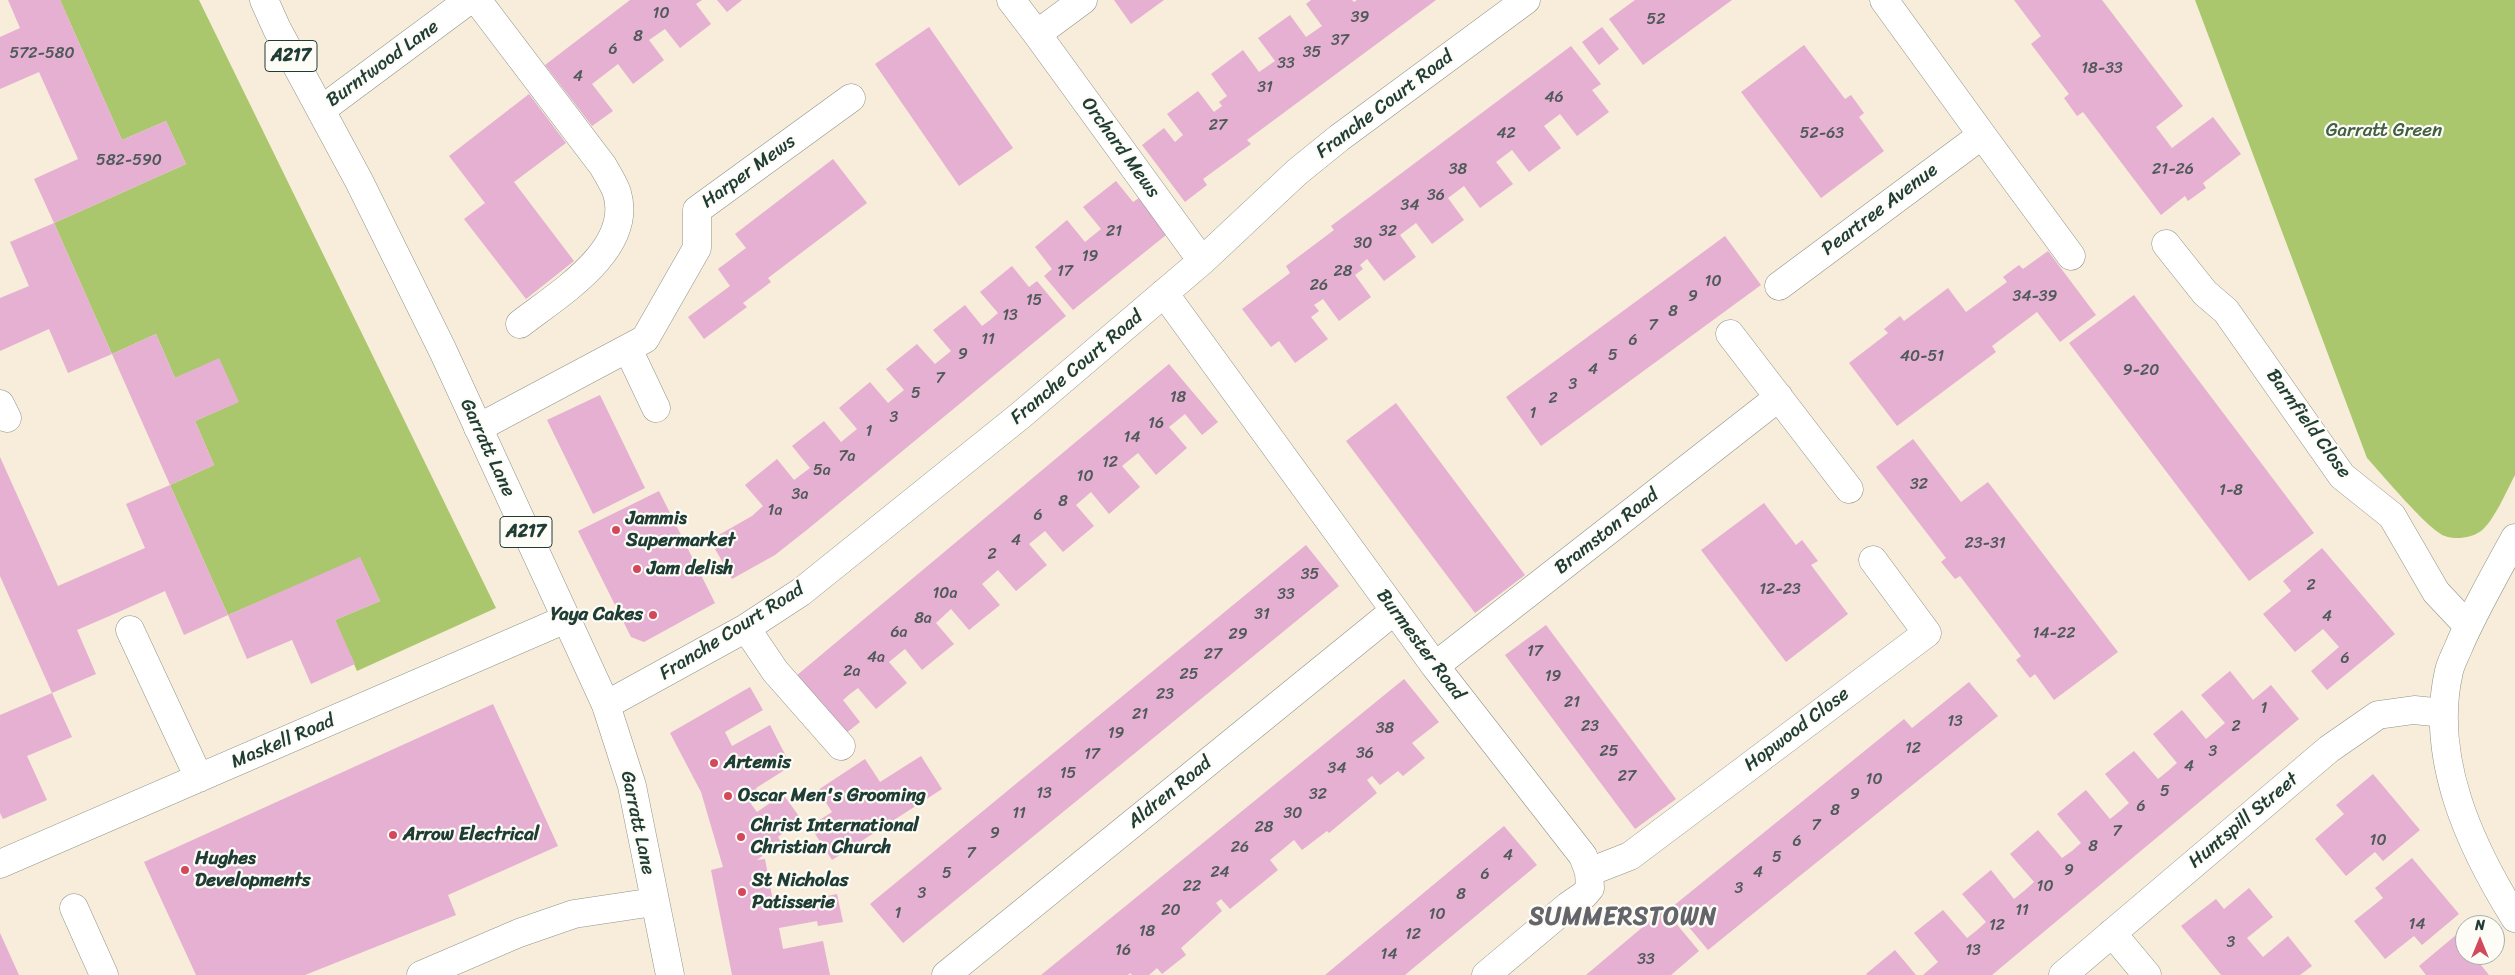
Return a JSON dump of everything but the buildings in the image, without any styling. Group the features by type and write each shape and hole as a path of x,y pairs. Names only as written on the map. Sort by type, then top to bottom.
{"street":[{"name":"Garratt Lane","path":"264,0 362,188 478,428 606,705 632,786 670,975"},
{"name":"Burntwood Lane","path":"321,110 469,0"},
{"path":"477,0 603,166 617,194 620,216 606,250 593,267 520,324"},
{"name":"Orchard Mews","path":"1011,0 1202,261"},
{"path":"1037,34 1082,0"},
{"name":"Franche Court Road","path":"606,705 746,628 801,592 1021,415 1202,261 1297,172 1339,138 1526,0"},
{"path":"1884,0 2071,256"},
{"name":"Harper Mews","path":"478,428 645,339 697,248 698,210 851,98"},
{"name":"Peartree Avenue","path":"1779,286 1982,135"},
{"name":"Barnfield Close","path":"2166,244 2205,293 2226,311 2342,476 2392,516 2436,592 2468,626"},
{"name":"Burmester Road","path":"1164,293 1435,666 1584,856 1589,872"},
{"path":"1730,334 1849,490"},
{"path":"628,349 656,408"},
{"name":"Bramston Road","path":"1435,666 1779,397"},
{"path":"2515,538 2468,626 2450,670 2444,712 2448,761 2458,807 2496,888 2515,918"},
{"name":"Hopwood Close","path":"1589,872 1630,856 1927,633 1873,560"},
{"name":"Aldren Road","path":"946,975 1394,610"},
{"name":"Maskell Road","path":"0,864 566,619"},
{"path":"746,628 775,671 841,746"},
{"path":"130,630 199,778"},
{"name":"Huntspill Street","path":"2064,975 2329,749 2378,715 2414,710 2444,712"},
{"path":"1486,975 1568,906 1584,895 1590,888 1589,872"},
{"path":"422,975 519,933 574,914 654,902"},
{"path":"74,908 104,975"},
{"path":"2112,933 2147,975"}],"green space":[{"path":"60,0 199,0 496,608 357,671 335,620 380,601 360,558 228,615 170,485 214,465 195,421 238,402 219,359 175,378 156,334 112,354 54,223 186,164 166,121 122,140"},
{"name":"Garratt Green","path":"2195,0 2515,0 2515,475 2491,520 2481,531 2463,538 2445,536 2438,532 2417,513 2367,458"}],"place":[{"name":"Jammis Supermarket","path":"616,530"},
{"name":"Jam delish","path":"637,569"},
{"name":"Yaya Cakes","path":"653,615"},
{"name":"Artemis","path":"714,763"},
{"name":"Oscar Men's Grooming","path":"728,796"},
{"name":"Arrow Electrical","path":"393,835"},
{"name":"Christ International Christian Church","path":"741,837"},
{"name":"Hughes Developments","path":"185,870"},
{"name":"St Nicholas Patisserie","path":"742,892"}],"district":[{"name":"SUMMERSTOWN","path":"1623,918"}]}
